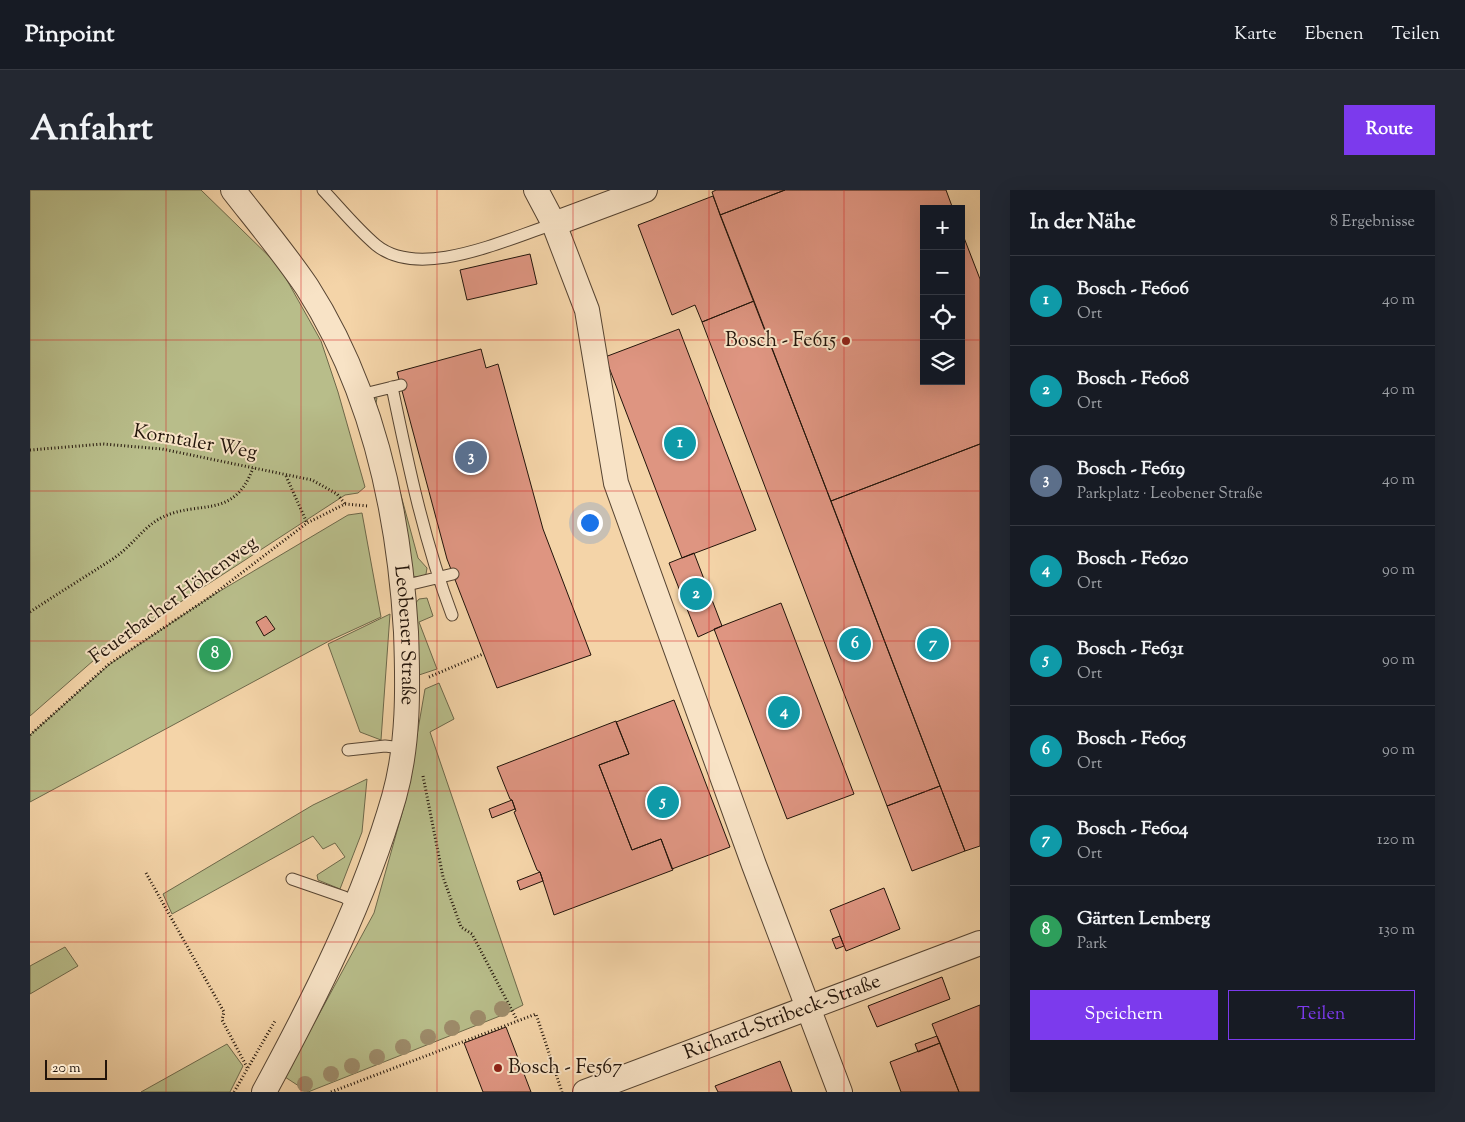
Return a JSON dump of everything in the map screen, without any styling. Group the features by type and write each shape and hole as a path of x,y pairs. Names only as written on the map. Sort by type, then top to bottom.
{"street":[{"name":"Leobener Straße","path":"233,190 269,235 307,289 335,341 360,395 378,449 391,504 403,586 407,684 402,748 394,796 357,905 328,968 264,1092"},
{"path":"536,190 554,224 587,310 616,483 840,1092"},
{"path":"554,224 646,190"},
{"name":"Richard-Stribeck-Straße","path":"585,1092 980,943"}],"lane":[{"path":"323,190 377,246 408,260 447,258 554,224"},
{"path":"360,395 396,386 414,493 438,578 452,615"},
{"path":"403,586 453,574"},
{"path":"348,750 385,746 402,748"},
{"path":"292,879 344,897 357,905"}],"path":[{"name":"Korntaler Weg","path":"30,450 113,445 162,449 312,480 337,494 345,504"},
{"path":"30,612 122,552 160,518 188,510 213,507 232,498 248,484 254,468"},
{"path":"286,476 307,522"},
{"name":"Feuerbacher Höhenweg","path":"30,735 110,664 210,597 307,522 345,504"},
{"path":"407,684 439,674 483,654"},
{"path":"422,769 443,877 460,927 472,934 517,1020"},
{"path":"146,873 224,1012 222,1020 248,1069"},
{"path":"332,1092 536,1014 562,1092"},
{"path":"234,1092 277,1017"}],"green space":[{"path":"30,190 201,190 279,266 321,341 338,392 365,487 358,493 345,495 102,653 30,716"},
{"path":"371,398 377,398 376,403 418,558 427,568 426,574 421,578 409,575"},
{"path":"362,513 381,617 331,640 30,802 30,735 110,664 210,597 348,515"},
{"path":"427,598 433,616 419,622 437,669 416,676 414,605 419,599"},
{"path":"390,614 381,740 360,732 328,644"},
{"path":"439,683 454,719 430,732 523,1005 505,1014 308,1092 285,1077 374,913 406,799 425,689"},
{"path":"367,779 362,832 340,889 318,880 317,875 345,857 335,843 323,849 313,836 172,914 163,894 313,805"},
{"path":"65,947 78,966 30,994 30,966"},
{"path":"227,1044 243,1066 230,1092 141,1092"}],"building":[{"path":"716,190 785,190 720,215 712,192"},
{"name":"Bosch - Fe615","path":"785,190 946,190 952,205 920,205 920,385 965,385 965,240 980,279 980,444 831,501 720,215"},
{"path":"713,196 754,301 702,322 695,305 672,315 638,225"},
{"path":"530,254 537,284 467,300 460,270"},
{"path":"754,301 940,786 887,806 702,322"},
{"path":"679,329 756,530 682,558 605,357"},
{"path":"481,349 486,368 498,364 543,529 591,655 497,688 447,559 397,372"},
{"path":"980,444 980,846 965,851 831,501"},
{"path":"694,553 722,626 698,637 669,563"},
{"path":"781,603 854,794 787,819 714,629"},
{"path":"266,616 275,629 264,636 256,622"},
{"path":"674,700 730,847 672,869 661,839 632,850 599,765 629,754 616,722"},
{"path":"616,721 629,754 599,765 632,850 661,839 673,870 554,915 540,872 537,870 514,812 516,811 512,800 497,767"},
{"path":"940,786 965,851 912,871 887,806"},
{"path":"512,800 515,809 492,818 489,809"},
{"path":"540,872 543,881 520,890 517,881"},
{"path":"884,888 900,929 846,951 830,910"},
{"path":"840,936 844,946 836,949 832,939"},
{"path":"942,977 950,999 877,1027 868,1006"},
{"path":"980,1005 980,1092 959,1092 932,1024"},
{"name":"Bosch - Fe567","path":"506,1027 531,1092 483,1092 464,1043"},
{"path":"937,1036 940,1043 918,1052 915,1044"},
{"path":"940,1043 959,1092 901,1092 890,1062"},
{"path":"780,1061 792,1092 718,1092 715,1086"}],"place":[{"name":"Bosch - Fe615","path":"846,341"},
{"name":"Bosch - Fe606","path":"680,443"},
{"name":"Bosch - Fe619","path":"471,457"},
{"name":"Bosch - Fe608","path":"696,594"},
{"name":"Bosch - Fe605","path":"855,644"},
{"name":"Bosch - Fe604","path":"933,644"},
{"name":"Gärten Lemberg","path":"215,654"},
{"name":"Bosch - Fe620","path":"784,712"},
{"name":"Bosch - Fe631","path":"663,802"},
{"name":"Bosch - Fe567","path":"498,1068"}]}
